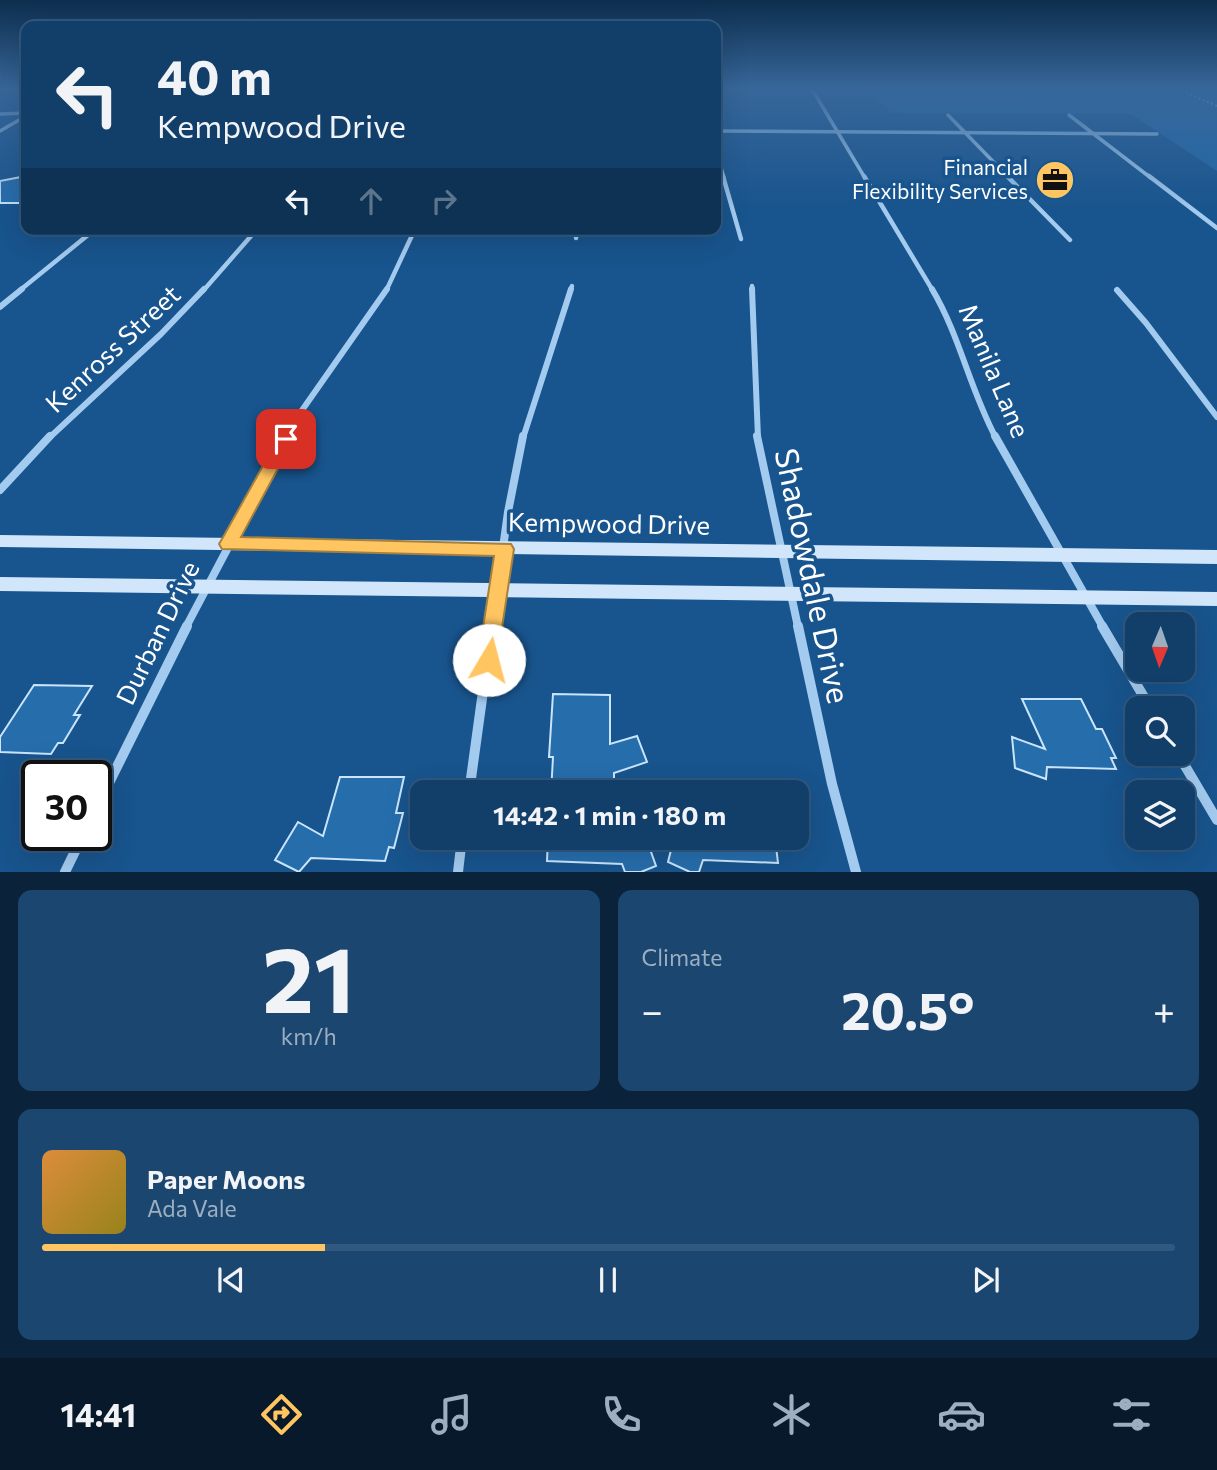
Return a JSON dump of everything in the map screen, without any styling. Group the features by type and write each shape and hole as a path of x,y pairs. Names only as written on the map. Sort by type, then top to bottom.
{"main road":[{"name":"Kempwood Drive","path":"0,541 1217,557"},
{"path":"0,584 1217,599"}],"street":[{"path":"962,130 1070,240"},
{"path":"1088,130 1217,228"},
{"path":"721,131 1157,134"},
{"name":"Manila Lane","path":"837,131 955,328 985,418 1060,554 1143,696"},
{"path":"721,168 741,239"},
{"path":"0,307 87,235"},
{"name":"Durban Drive","path":"112,776 228,544 298,416 383,297 412,235"},
{"name":"Kenross Street","path":"0,490 62,422 195,300 251,236"},
{"path":"471,780 505,549 508,512 526,423 572,286"},
{"name":"Shadowdale Drive","path":"752,286 755,310 757,430 784,553 789,595 832,784 856,872"},
{"path":"1117,290 1146,323 1217,417"},
{"path":"1185,766 1217,820"},
{"path":"458,872 461,850"},
{"path":"65,872 75,851"}],"shaded area":[{"path":"1155,130 1217,130 1217,171"}],"building":[{"path":"21,177 21,203 0,203 0,181"},
{"path":"34,685 92,686 74,715 80,715 63,743 58,743 51,754 0,752 0,737"},
{"path":"553,694 610,695 610,744 637,736 647,762 614,773 614,780 552,780 553,757 549,757"},
{"path":"1022,699 1081,699 1096,729 1102,729 1116,758 1111,758 1116,769 1047,767 1046,779 1015,768 1012,737 1045,749"},
{"path":"340,777 404,777 396,813 403,813 394,848 389,847 385,861 311,858 299,872 275,860 298,822 323,836"},
{"path":"702,779 787,779 787,780"},
{"path":"547,850 650,850 656,866 641,872 625,872 622,864 547,861"},
{"path":"671,850 776,850 778,863 703,860 699,872 690,872 668,862"}],"place":[{"name":"Financial Flexibility Services","path":"1055,180"}],"route":[{"path":"286,439 228,544 505,549 489,660"}]}
